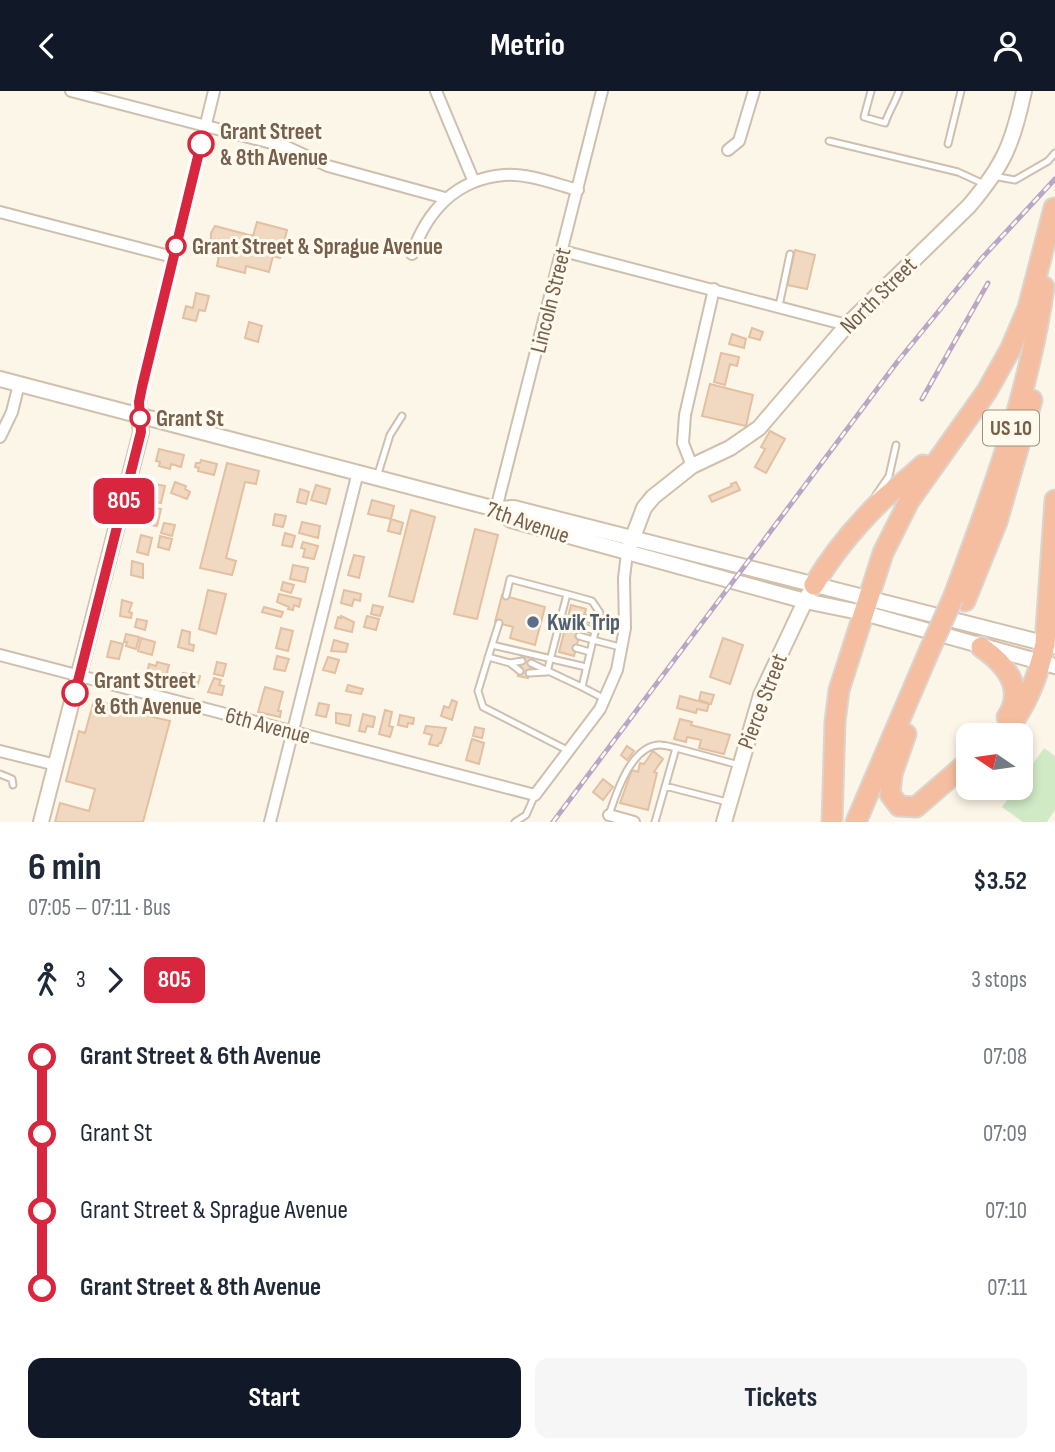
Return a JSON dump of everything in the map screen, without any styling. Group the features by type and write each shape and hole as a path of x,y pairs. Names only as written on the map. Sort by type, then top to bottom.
{"highway":[{"path":"832,822 837,706 844,673 883,553 904,509 992,382 1010,350 1045,255 1055,205"},
{"name":"US 10","path":"959,600 1035,344 1045,255"},
{"name":"US 10","path":"856,822 997,522 1050,329 1055,297"},
{"path":"810,593 825,566 856,528 879,503 917,472 957,433"},
{"path":"1012,723 1022,710 1049,654 1055,500"},
{"path":"981,647 1002,663 1012,678 1014,697 1011,712 1002,723"},
{"name":"US 10","path":"869,822 906,734 936,651"},
{"path":"906,734 892,774 890,793 899,806 916,807 956,772"},
{"path":"914,822 956,781"}],"street":[{"path":"71,91 287,147 328,166 445,198"},
{"path":"41,822 141,432 139,415 142,387 214,91"},
{"path":"436,91 474,182"},
{"name":"Lincoln Street","path":"496,509 603,91"},
{"path":"728,150 739,141 754,91"},
{"name":"North Street","path":"627,553 644,508 653,497 692,466 730,448 759,428 846,325 969,206 990,181 1009,149 1020,92"},
{"path":"411,254 428,218 445,198 474,182 505,175 535,179 578,190"},
{"path":"0,212 173,257"},
{"path":"563,251 846,325"},
{"path":"692,466 683,443 685,415 714,289"},
{"name":"7th Avenue","path":"0,379 496,509 511,520 627,553 866,606 981,647 1049,654"},
{"path":"0,437 12,412 19,384"},
{"path":"271,822 358,472"},
{"path":"496,509 514,508 632,536 810,593"},
{"path":"535,795 605,699 617,670 625,628 624,578 627,553"},
{"name":"Pierce Street","path":"724,822 761,695 810,593"},
{"path":"866,606 1049,654"},
{"name":"6th Avenue","path":"0,655 535,795"},
{"path":"0,751 56,765"},
{"path":"609,815 634,822"}],"lane":[{"path":"871,91 864,117 885,123 889,109 895,104 898,91"},
{"path":"948,144 961,91"},
{"path":"828,141 990,181 1015,180 1055,153"},
{"path":"779,306 790,254"},
{"path":"377,477 390,435 402,415"},
{"path":"856,528 889,476 896,445"},
{"path":"506,596 510,579 592,601 600,613 582,687"},
{"path":"547,672 566,613 567,594"},
{"path":"584,618 598,621"},
{"path":"499,623 478,691 483,707 569,751"},
{"path":"582,627 596,631"},
{"path":"579,636 623,648"},
{"path":"492,645 586,667"},
{"path":"576,648 590,652"},
{"path":"488,657 510,663 520,671"},
{"path":"510,663 522,661"},
{"path":"531,663 605,699"},
{"path":"529,673 547,672"},
{"path":"609,815 618,786 629,767 646,749 657,744 739,765"},
{"path":"656,822 676,748"},
{"path":"0,774 12,779 13,785"},
{"path":"665,786 729,803"},
{"path":"515,822 526,815 535,795"}],"green space":[{"path":"1044,748 1055,756 1055,810 1047,822 1023,822 1002,807 1007,800 1033,800 1033,764"}],"building":[{"path":"257,222 287,230 280,258 273,256 269,272 246,266 245,273 217,266 219,255 214,254 217,244 211,242 211,233 215,226 253,236"},
{"path":"795,250 815,255 807,289 787,285"},
{"path":"196,293 209,296 205,311 199,310 196,321 183,318 186,306 193,308"},
{"path":"249,322 262,326 258,342 245,338"},
{"path":"752,328 763,332 760,340 749,337"},
{"path":"732,334 746,339 744,348 729,344"},
{"path":"721,353 739,357 737,366 730,364 725,385 714,382"},
{"path":"710,384 753,395 746,426 702,416"},
{"path":"770,431 785,439 766,473 755,467 765,449 761,447"},
{"path":"159,449 184,455 181,467 171,464 170,469 159,466 160,462 156,461"},
{"path":"201,460 217,464 214,475 198,471 196,463"},
{"path":"227,463 259,471 256,484 245,482 226,558 236,561 232,575 200,568"},
{"path":"175,482 186,486 185,489 190,492 187,499 171,493"},
{"path":"736,482 740,490 712,502 709,496"},
{"path":"155,484 165,486 161,503 151,501"},
{"path":"316,485 330,489 326,504 311,500"},
{"path":"300,489 309,492 306,504 297,502"},
{"path":"372,500 394,506 391,519 368,514"},
{"path":"150,507 161,509 157,526 146,524"},
{"path":"411,510 435,517 413,602 389,596"},
{"path":"275,514 286,516 283,527 273,525"},
{"path":"391,519 403,523 400,534 388,531"},
{"path":"302,522 320,526 318,538 299,533"},
{"path":"164,523 175,525 172,536 161,533"},
{"path":"475,529 498,535 477,619 454,614"},
{"path":"285,533 295,536 292,547 282,545"},
{"path":"141,535 152,538 148,555 137,552"},
{"path":"160,536 172,539 169,550 158,547"},
{"path":"303,542 318,546 314,559 303,557"},
{"path":"354,555 364,557 359,578 348,575"},
{"path":"132,561 143,564 143,578 131,575"},
{"path":"293,565 308,568 305,582 290,579"},
{"path":"283,582 294,585 291,593 281,590"},
{"path":"208,590 226,594 216,634 199,629"},
{"path":"344,590 361,594 360,601 354,599 352,606 341,603"},
{"path":"279,594 301,599 299,607 294,605 293,610 288,609 289,607 277,602"},
{"path":"502,595 545,607 535,645 510,638 513,627 495,622"},
{"path":"122,600 132,603 129,612 132,613 131,618 120,616"},
{"path":"373,605 383,607 380,616 371,614"},
{"path":"571,605 586,609 574,656 559,652"},
{"path":"264,607 283,612 281,617 262,612"},
{"path":"367,616 379,619 376,630 364,627"},
{"path":"338,617 354,622 352,632 335,628"},
{"path":"137,619 147,621 145,630 135,627"},
{"path":"281,628 293,631 288,651 276,648"},
{"path":"182,630 190,632 189,644 194,645 193,651 178,647"},
{"path":"126,634 139,637 136,649 126,646"},
{"path":"141,638 155,642 152,655 138,651"},
{"path":"723,638 743,645 730,684 710,677"},
{"path":"334,640 348,644 346,652 331,651"},
{"path":"111,641 123,644 119,659 107,657"},
{"path":"277,656 289,659 285,671 274,669"},
{"path":"524,656 533,658 528,678 518,676"},
{"path":"328,657 339,660 335,673 323,670"},
{"path":"157,662 169,665 165,680 147,673 149,664 156,666"},
{"path":"217,662 226,664 223,676 214,674"},
{"path":"183,673 200,676 197,688 180,684"},
{"path":"214,678 221,680 219,685 224,686 222,695 208,692"},
{"path":"348,685 363,689 361,694 346,691"},
{"path":"265,687 283,692 278,711 281,711 280,717 258,712"},
{"path":"701,692 714,695 711,704 699,700"},
{"path":"680,696 709,704 707,711 697,709 696,713 677,708"},
{"path":"94,700 140,713 141,709 150,712 149,716 170,721 143,822 55,822 60,803 89,811 95,789 66,781 79,731 85,733"},
{"path":"452,700 457,702 452,720 441,716 444,706 449,708"},
{"path":"319,703 329,705 326,717 316,715"},
{"path":"385,710 392,712 389,726 393,727 390,737 379,734"},
{"path":"336,713 351,715 349,726 336,723"},
{"path":"363,714 375,717 373,727 367,726 365,732 359,731"},
{"path":"400,715 414,718 413,724 408,723 407,727 398,725"},
{"path":"680,719 692,722 691,725 730,735 724,754 699,748 701,740 687,737 686,742 674,739"},
{"path":"426,726 446,728 438,746 429,744 432,735 424,733"},
{"path":"475,727 484,729 482,738 473,736"},
{"path":"472,739 484,743 479,764 466,760"},
{"path":"627,746 634,751 627,760 621,755"},
{"path":"653,751 663,759 654,772 657,773 648,810 620,803 632,770 638,772 640,763 644,764"},
{"path":"603,779 613,787 603,800 593,792"}],"railway":[{"path":"553,822 898,361 982,258 1055,179"},
{"path":"922,399 988,283"}],"bus line":[{"name":"805","path":"75,693 141,432 139,402 142,387 201,144"}],"place":[{"name":"Grant Street & 8th Avenue","path":"201,144"},
{"name":"Grant Street & Sprague Avenue","path":"176,246"},
{"name":"Grant St","path":"140,418"},
{"name":"Kwik Trip","path":"533,622"},
{"name":"Grant Street & 6th Avenue","path":"75,693"}]}
